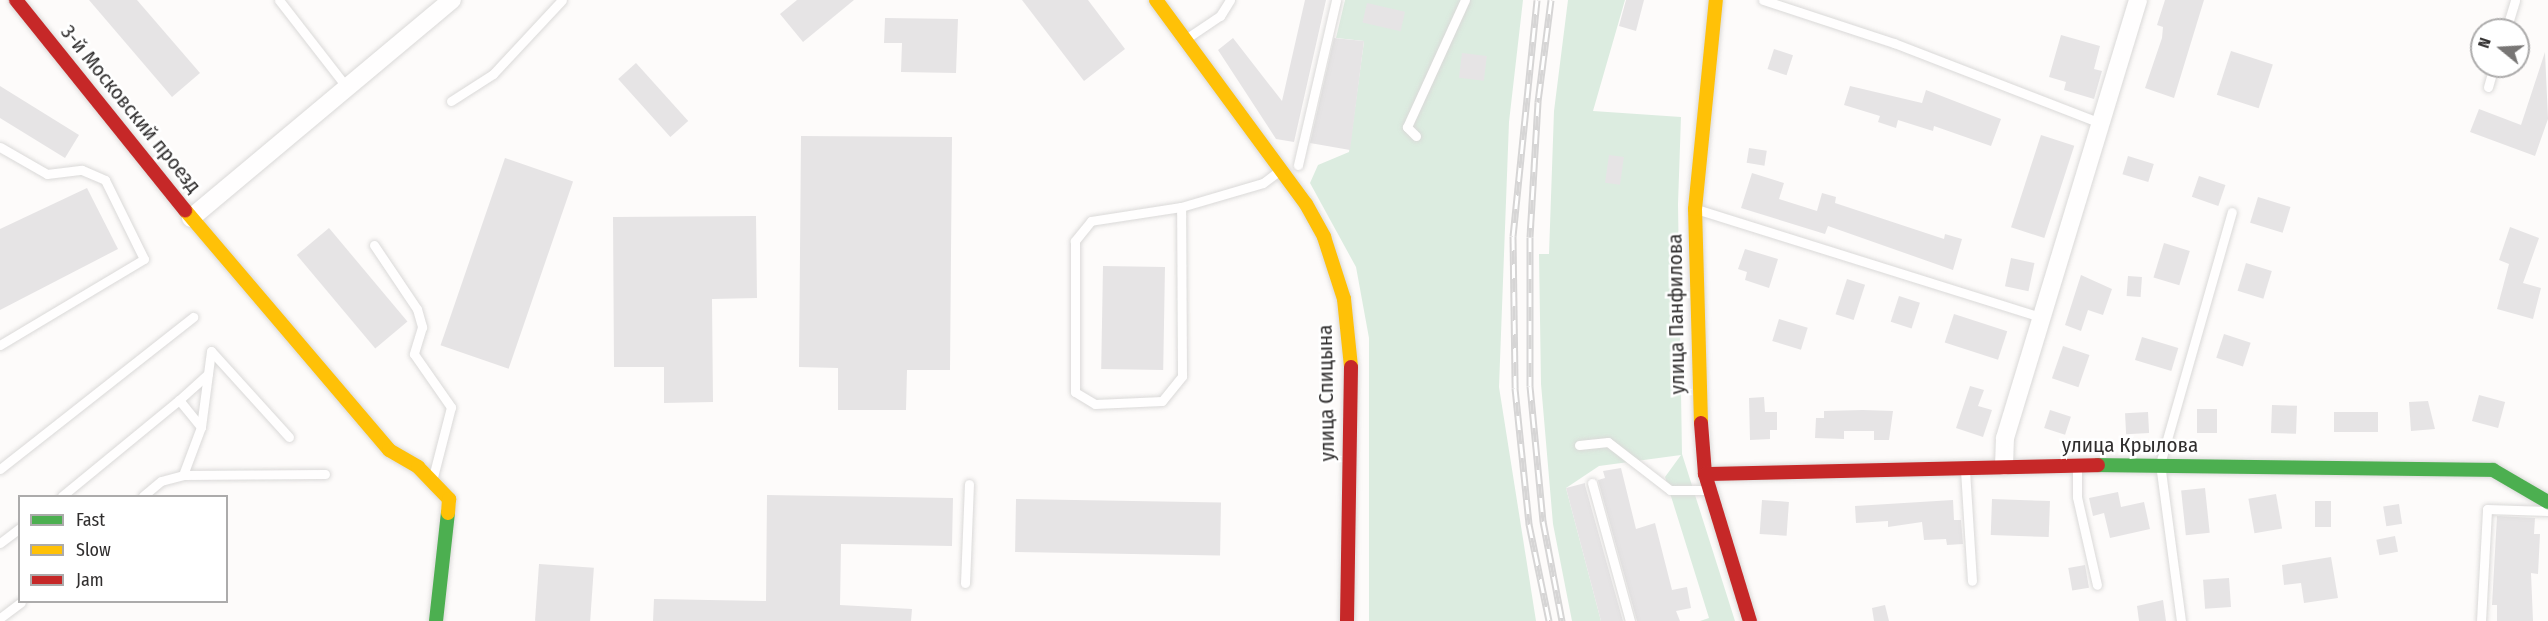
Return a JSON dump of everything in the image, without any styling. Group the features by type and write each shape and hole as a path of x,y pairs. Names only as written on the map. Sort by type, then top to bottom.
{"street":[{"name":"3-й Московский проезд","path":"16,0 191,218 389,450 432,482 449,499 436,621"},
{"path":"191,218 452,0"},
{"name":"улица Спицына","path":"1156,0 1266,149 1289,167 1324,237 1344,299 1351,362 1347,621"},
{"name":"улица Панфилова","path":"1716,0 1695,209 1705,474 1750,621"},
{"path":"2004,466 2005,438 2138,0"},
{"name":"улица Крылова","path":"1705,474 2004,466 2160,465 2493,470 2548,502"}],"lane":[{"path":"279,0 348,89"},
{"path":"452,101 493,74 562,0"},
{"path":"1185,40 1220,16 1230,0"},
{"path":"1181,207 1182,376 1162,401 1095,404 1075,392 1076,241 1091,221 1181,207 1263,183 1289,167 1336,0"},
{"path":"1416,136 1407,127 1465,0"},
{"path":"1763,0 1894,43 2100,123"},
{"path":"2510,18 2515,0"},
{"path":"2488,87 2491,78"},
{"path":"0,147 47,174 82,170 105,180 144,259 0,345"},
{"path":"1695,209 2043,318"},
{"path":"2181,621 2160,465 2232,212"},
{"path":"374,245 417,309 422,327 414,354 451,407 432,482"},
{"path":"0,469 193,316"},
{"path":"183,475 201,428 211,351 289,438"},
{"path":"63,495 208,374"},
{"path":"179,400 201,428"},
{"path":"1579,445 1608,442 1670,490 1709,490"},
{"path":"1965,467 1972,581"},
{"path":"2077,467 2077,497 2097,585"},
{"path":"144,495 161,481 183,475 325,474"},
{"path":"1592,483 1630,621"},
{"path":"965,583 969,484"},
{"path":"2481,621 2487,509 2548,511"},
{"path":"0,543 18,530"},
{"path":"0,618 20,603"}],"green space":[{"path":"1345,0 1523,0 1509,122 1499,387 1536,621 1369,621 1369,338 1356,267 1310,183 1318,165 1349,152 1364,41 1336,38"},
{"path":"1568,0 1625,0 1593,111 1681,117 1678,204 1682,454 1735,621 1700,621 1709,618 1665,477 1681,455 1599,466 1566,488 1601,621 1572,621 1553,524 1541,384 1539,254 1549,254 1554,111"}],"building":[{"path":"89,0 137,0 200,73 172,97"},
{"path":"797,0 854,0 803,42 780,14"},
{"path":"1022,0 1088,0 1125,49 1084,81"},
{"path":"1305,0 1326,0 1294,142 1276,139 1218,50 1233,38 1282,101"},
{"path":"1626,0 1644,0 1636,31 1619,26"},
{"path":"2165,0 2204,0 2174,98 2145,88 2162,38 2163,27 2157,25"},
{"path":"1367,3 1405,12 1401,31 1363,22"},
{"path":"885,18 958,19 956,73 901,72 902,43 884,43"},
{"path":"2061,35 2100,46 2094,69 2102,71 2094,99 2064,90 2066,82 2049,77"},
{"path":"1334,38 1364,41 1350,150 1310,143"},
{"path":"1774,49 1793,55 1787,75 1768,69"},
{"path":"2231,51 2273,65 2259,108 2217,95"},
{"path":"2545,52 2548,119 2535,156 2470,132 2479,109 2521,125"},
{"path":"1462,53 1487,56 1484,81 1459,78"},
{"path":"636,63 688,121 670,137 618,79"},
{"path":"0,86 79,135 65,158 0,118"},
{"path":"1850,86 1922,103 1926,90 2001,119 1991,146 1934,126 1933,131 1898,120 1896,128 1878,122 1880,116 1844,105"},
{"path":"2041,135 2074,146 2044,238 2011,227"},
{"path":"801,136 952,137 950,370 907,370 906,410 838,410 838,368 799,367"},
{"path":"1749,148 1767,151 1764,166 1747,163"},
{"path":"1609,155 1624,157 1620,185 1605,183"},
{"path":"2128,156 2154,164 2148,182 2122,174"},
{"path":"505,158 573,181 509,369 441,345"},
{"path":"1752,173 1784,183 1779,199 1817,211 1822,193 1836,197 1835,203 1944,239 1945,234 1962,239 1953,270 1828,226 1825,234 1741,208"},
{"path":"2199,176 2225,185 2218,206 2192,197"},
{"path":"87,188 118,249 0,310 0,229"},
{"path":"2258,197 2291,207 2283,233 2250,223"},
{"path":"756,216 757,298 712,299 713,402 664,403 664,367 614,367 613,217"},
{"path":"2510,227 2539,238 2523,283 2541,288 2533,319 2497,309 2509,264 2499,260"},
{"path":"329,228 407,321 375,348 297,255"},
{"path":"2164,243 2190,251 2179,285 2153,277"},
{"path":"1745,249 1778,259 1769,288 1745,280 1747,272 1738,269"},
{"path":"2011,258 2034,263 2028,291 2005,286"},
{"path":"2246,263 2272,271 2263,299 2238,291"},
{"path":"1103,266 1165,267 1163,370 1101,369"},
{"path":"2081,275 2112,289 2103,315 2088,310 2081,331 2065,325"},
{"path":"2128,276 2142,277 2141,297 2127,296"},
{"path":"1847,279 1865,285 1854,320 1836,314"},
{"path":"1899,296 1920,303 1912,328 1891,322"},
{"path":"1954,314 2007,331 1998,360 1945,343"},
{"path":"1779,319 1808,328 1801,350 1772,341"},
{"path":"2224,334 2251,343 2243,366 2216,358"},
{"path":"2142,337 2178,348 2171,371 2135,360"},
{"path":"2063,346 2089,355 2078,387 2052,378"},
{"path":"1970,386 1984,390 1978,406 1992,410 1983,437 1956,428"},
{"path":"2479,395 2505,402 2498,428 2472,421"},
{"path":"1764,397 1765,412 1777,412 1777,430 1770,430 1770,439 1750,440 1749,398"},
{"path":"2428,401 2435,429 2411,431 2409,402"},
{"path":"2272,405 2297,406 2296,434 2271,433"},
{"path":"2197,409 2217,409 2217,433 2197,433"},
{"path":"2050,410 2071,417 2065,435 2044,428"},
{"path":"1824,411 1893,411 1889,440 1874,440 1874,431 1844,431 1844,439 1815,438 1816,418 1824,418"},
{"path":"2148,412 2149,433 2126,434 2125,413"},
{"path":"2334,412 2378,412 2378,432 2334,432"},
{"path":"1621,468 1636,529 1655,523 1672,590 1687,587 1691,608 1676,611 1680,621 1637,621 1598,480 1605,478 1603,471"},
{"path":"1585,483 1623,621 1601,621 1566,488"},
{"path":"2205,488 2210,533 2186,535 2181,491"},
{"path":"2118,492 2121,507 2144,502 2150,529 2110,538 2104,513 2093,516 2089,498"},
{"path":"2276,494 2282,528 2255,533 2248,499"},
{"path":"767,495 953,498 952,546 841,544 840,605 912,609 911,621 653,621 654,599 766,601"},
{"path":"1016,499 1221,503 1220,556 1015,552"},
{"path":"1992,499 2050,501 2049,537 1991,535"},
{"path":"1762,500 1789,502 1787,536 1760,534"},
{"path":"1953,500 1954,520 1961,520 1963,544 1947,545 1946,539 1924,540 1922,522 1888,527 1888,521 1856,523 1855,506"},
{"path":"2315,501 2331,501 2331,527 2315,527"},
{"path":"2399,504 2402,524 2386,526 2383,507"},
{"path":"2497,516 2535,518 2534,534 2540,534 2538,574 2531,573 2533,621 2497,621 2497,605 2492,605"},
{"path":"2395,536 2398,552 2379,555 2376,540"},
{"path":"2331,557 2338,598 2304,603 2301,583 2284,585 2282,565"},
{"path":"539,564 594,568 590,621 535,621"},
{"path":"2085,565 2089,588 2072,591 2068,568"},
{"path":"2229,578 2231,607 2205,609 2203,580"},
{"path":"2163,600 2166,621 2139,621 2137,606"},
{"path":"1885,605 1889,621 1874,621 1872,608"}],"railway":[{"path":"1537,0 1513,236 1515,388 1529,524 1549,621"},
{"path":"1551,0 1538,102 1530,237 1530,386 1543,521 1562,621"}],"traffic: fast":[{"path":"2098,465 2493,470 2548,502"},
{"path":"436,621 448,513"}],"traffic: slow":[{"path":"1156,0 1306,204 1324,237 1344,299 1351,367"},
{"path":"1701,423 1695,209 1716,0"},
{"path":"185,210 389,450 418,467 449,499 448,513"}],"traffic: jam":[{"path":"16,0 185,210"},
{"path":"1347,621 1351,367"},
{"path":"1701,423 1705,474 1750,621"},
{"path":"1705,474 2098,465"}]}
